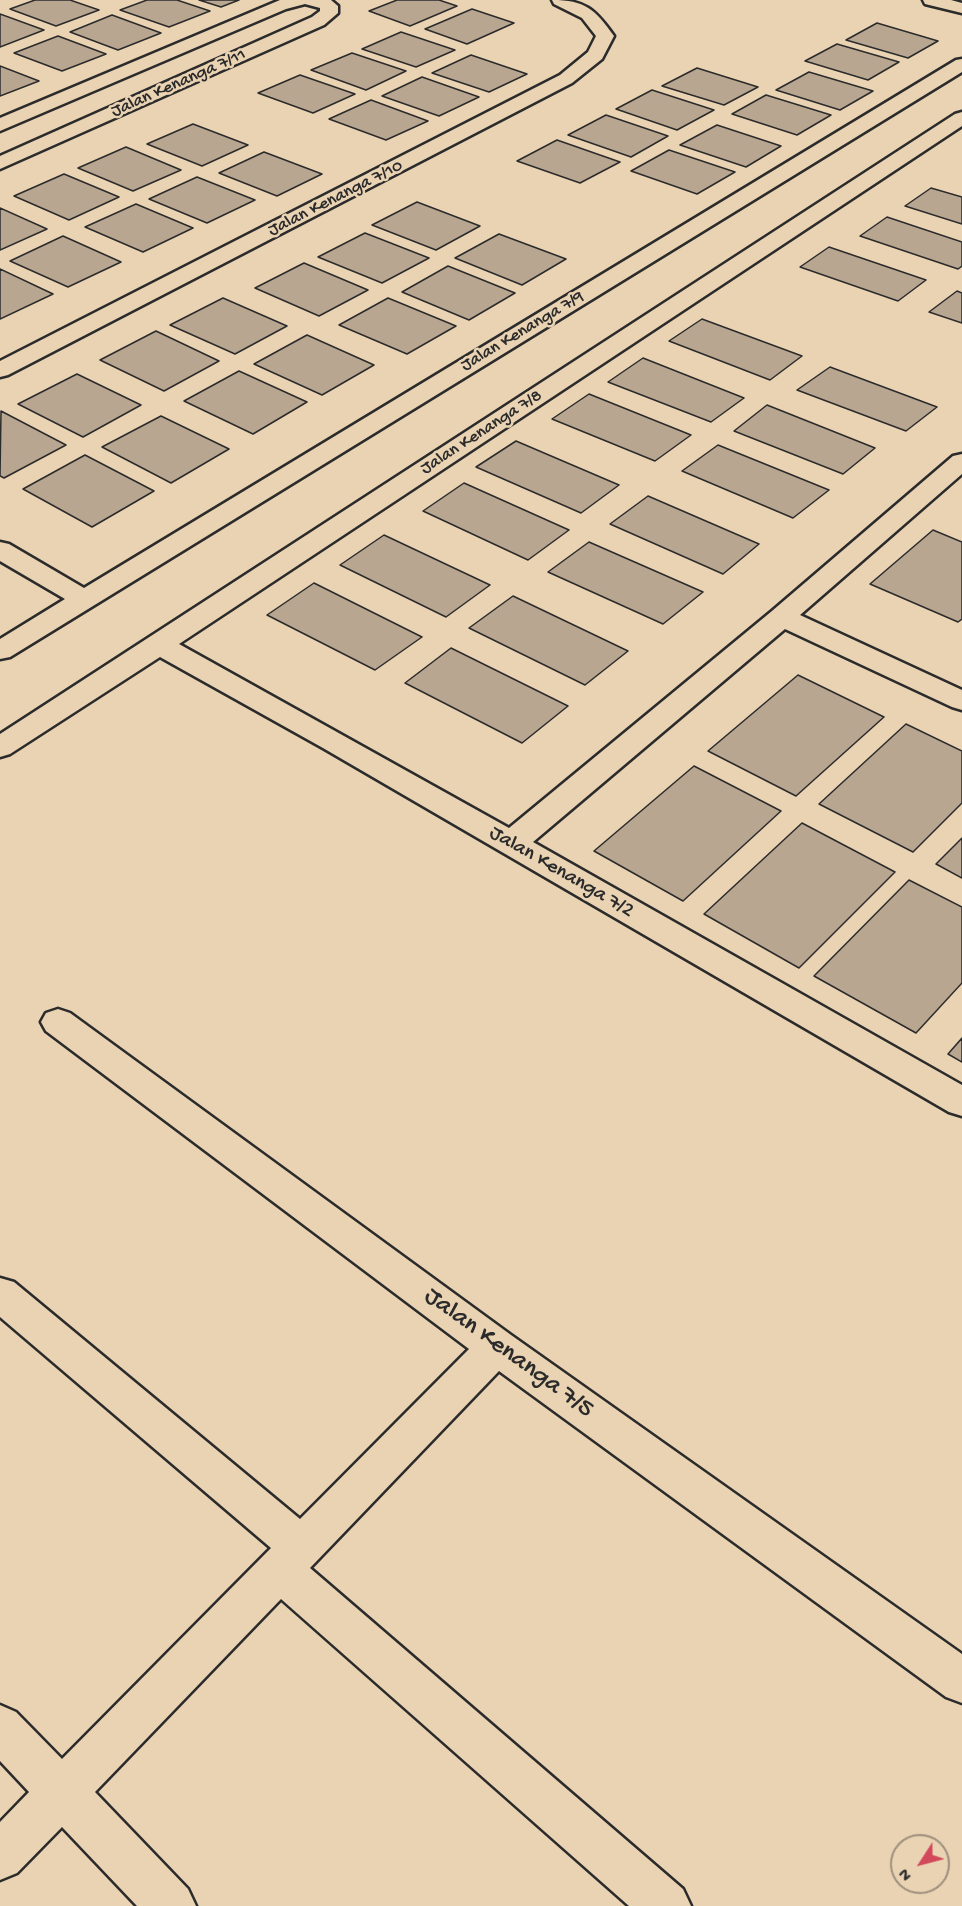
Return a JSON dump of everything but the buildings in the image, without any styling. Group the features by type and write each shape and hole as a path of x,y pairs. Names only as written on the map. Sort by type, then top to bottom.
{"street":[{"name":"Jalan Kenanga 7/11","path":"0,125 280,5 300,0"},
{"name":"Jalan Kenanga 7/11","path":"0,163 318,21 329,13 329,6 318,0 309,0"},
{"name":"Jalan Kenanga 7/10","path":"0,370 566,79 596,55 604,36 588,14 560,0"},
{"path":"931,0 962,8"},
{"name":"Jalan Kenanga 7/9","path":"0,651 962,64"},
{"name":"Jalan Kenanga 7/8","path":"0,747 962,118"},
{"path":"510,844 782,617 962,461"},
{"path":"0,550 84,599"},
{"path":"782,617 962,701"},
{"name":"Jalan Kenanga 7/2","path":"159,645 333,741 962,1102"},
{"name":"Jalan Kenanga 7/5","path":"58,1022 497,1347 962,1681"},
{"path":"0,1294 666,1906"},
{"path":"0,1856 497,1347"},
{"path":"0,1728 171,1906"}]}
